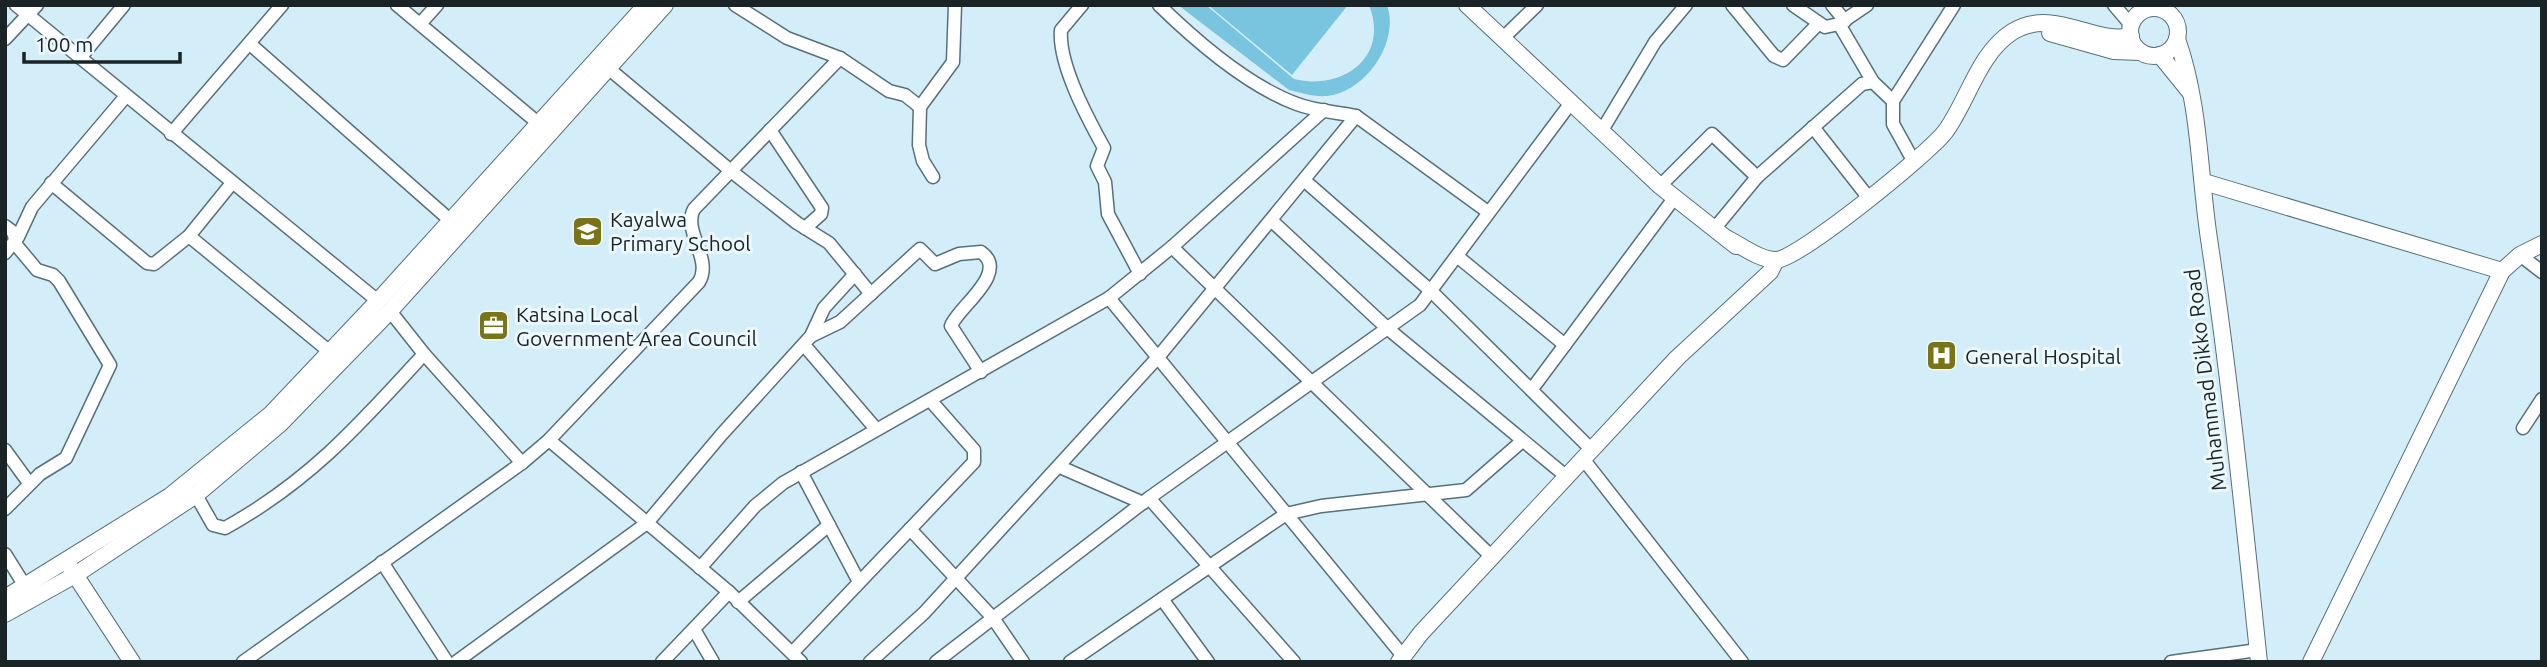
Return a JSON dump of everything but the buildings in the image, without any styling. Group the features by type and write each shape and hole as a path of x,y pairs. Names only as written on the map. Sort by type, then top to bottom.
{"main road":[{"path":"5,614 203,472 271,414 330,352 384,306 451,221 646,5"},
{"path":"5,598 25,586 71,568 196,495 280,424 384,306 665,5"},
{"path":"1467,5 1660,186 1722,233 1765,258 1773,266"},
{"path":"1401,659 1421,633 1677,358 1773,266 1828,231 1914,162 1945,132 1999,42 2020,27 2048,23 2116,37 2147,9 2166,8 2178,26 2177,39 2174,46 2160,55"},
{"path":"2133,21 2141,52"},
{"path":"1966,97 2001,53 2034,33 2050,33 2114,51 2160,55 2192,94"},
{"name":"Muhammad Dikko Road","path":"2177,39 2192,94 2204,182 2208,235 2224,335 2259,656"},
{"path":"2204,182 2502,271"},
{"path":"2311,662 2502,271 2520,255 2542,244"},
{"path":"71,568 132,662"}],"street":[{"path":"16,5 384,306 522,463"},
{"path":"5,39 37,5"},
{"path":"80,58 124,5"},
{"path":"171,134 282,5"},
{"path":"397,5 538,123"},
{"path":"420,24 437,5"},
{"path":"736,5 787,37 840,58 889,91 905,95 920,107"},
{"path":"933,177 919,145 920,107 953,62 955,5"},
{"path":"1082,5 1060,30 1062,47 1083,106 1104,148 1097,166 1105,182 1108,214 1140,274"},
{"path":"1159,5 1186,32 1261,86 1296,104 1356,116 1488,212"},
{"path":"1503,38 1537,5"},
{"path":"1601,132 1655,42 1686,5"},
{"path":"1732,5 1774,56 1783,60 1818,24"},
{"path":"1793,5 1825,27 1842,23 1867,5"},
{"path":"1832,5 1873,82 1893,101"},
{"path":"1914,162 1893,124 1893,101 1954,5"},
{"path":"2114,5 2133,21"},
{"path":"250,44 451,221"},
{"path":"243,662 522,463 549,440 699,282 704,269 691,215 840,58"},
{"path":"608,68 731,171 805,228 830,243 871,294"},
{"path":"1722,233 1757,177 1862,84 1873,82"},
{"path":"5,253 15,242 32,206 126,96"},
{"path":"936,662 1146,500 1420,305 1570,104"},
{"path":"700,568 755,506 801,472 1109,299 1172,247 1324,110"},
{"path":"870,662 957,579 1159,356 1306,181 1356,116"},
{"path":"1813,127 1868,197"},
{"path":"770,130 822,208 821,214 805,228"},
{"path":"1660,186 1712,134 1757,177"},
{"path":"1306,181 1432,292 1532,389 1588,455 1742,662"},
{"path":"51,183 147,263 161,261 189,236 232,183"},
{"path":"1532,389 1675,197"},
{"path":"1272,221 1387,328 1521,442 1567,477"},
{"path":"5,226 13,232 15,242 37,270 53,275 59,281 110,365 66,458 30,483 5,509"},
{"path":"189,236 330,352"},
{"path":"1172,247 1493,558"},
{"path":"807,341 840,322 920,249 935,264 959,254 981,252 988,261 988,279 951,326 981,372"},
{"path":"2520,255 2542,272"},
{"path":"1457,256 1564,345"},
{"path":"456,662 646,523 807,341 824,308 855,274"},
{"path":"1109,299 1159,356 1401,659"},
{"path":"807,341 876,429"},
{"path":"196,495 213,525 225,528 242,518 314,469 424,354"},
{"path":"2523,428 2542,399"},
{"path":"549,440 734,597 797,657 859,582 976,456 930,400"},
{"path":"1070,662 1286,514 1321,506 1454,494 1473,487 1521,442"},
{"path":"5,450 30,483"},
{"path":"1060,467 1146,500 1294,662"},
{"path":"801,472 859,582"},
{"path":"662,662 734,597 829,525"},
{"path":"910,529 993,618 1023,662"},
{"path":"5,554 25,586"},
{"path":"382,562 447,662"},
{"path":"1162,599 1202,659"},
{"path":"695,631 713,662"},
{"path":"2171,662 2259,656"}],"shaded area":[{"path":"1178,5 1206,5 1294,79 1329,80 1344,75 1357,66 1367,55 1373,41 1374,24 1369,5 1387,5 1389,34 1376,63 1355,85 1327,96 1312,95 1289,90"},
{"path":"1208,5 1348,5 1292,75"}],"place":[{"name":"Kayalwa Primary School","path":"587,231"},
{"name":"Katsina Local Government Area Council","path":"493,326"},
{"name":"General Hospital","path":"1942,356"}]}
